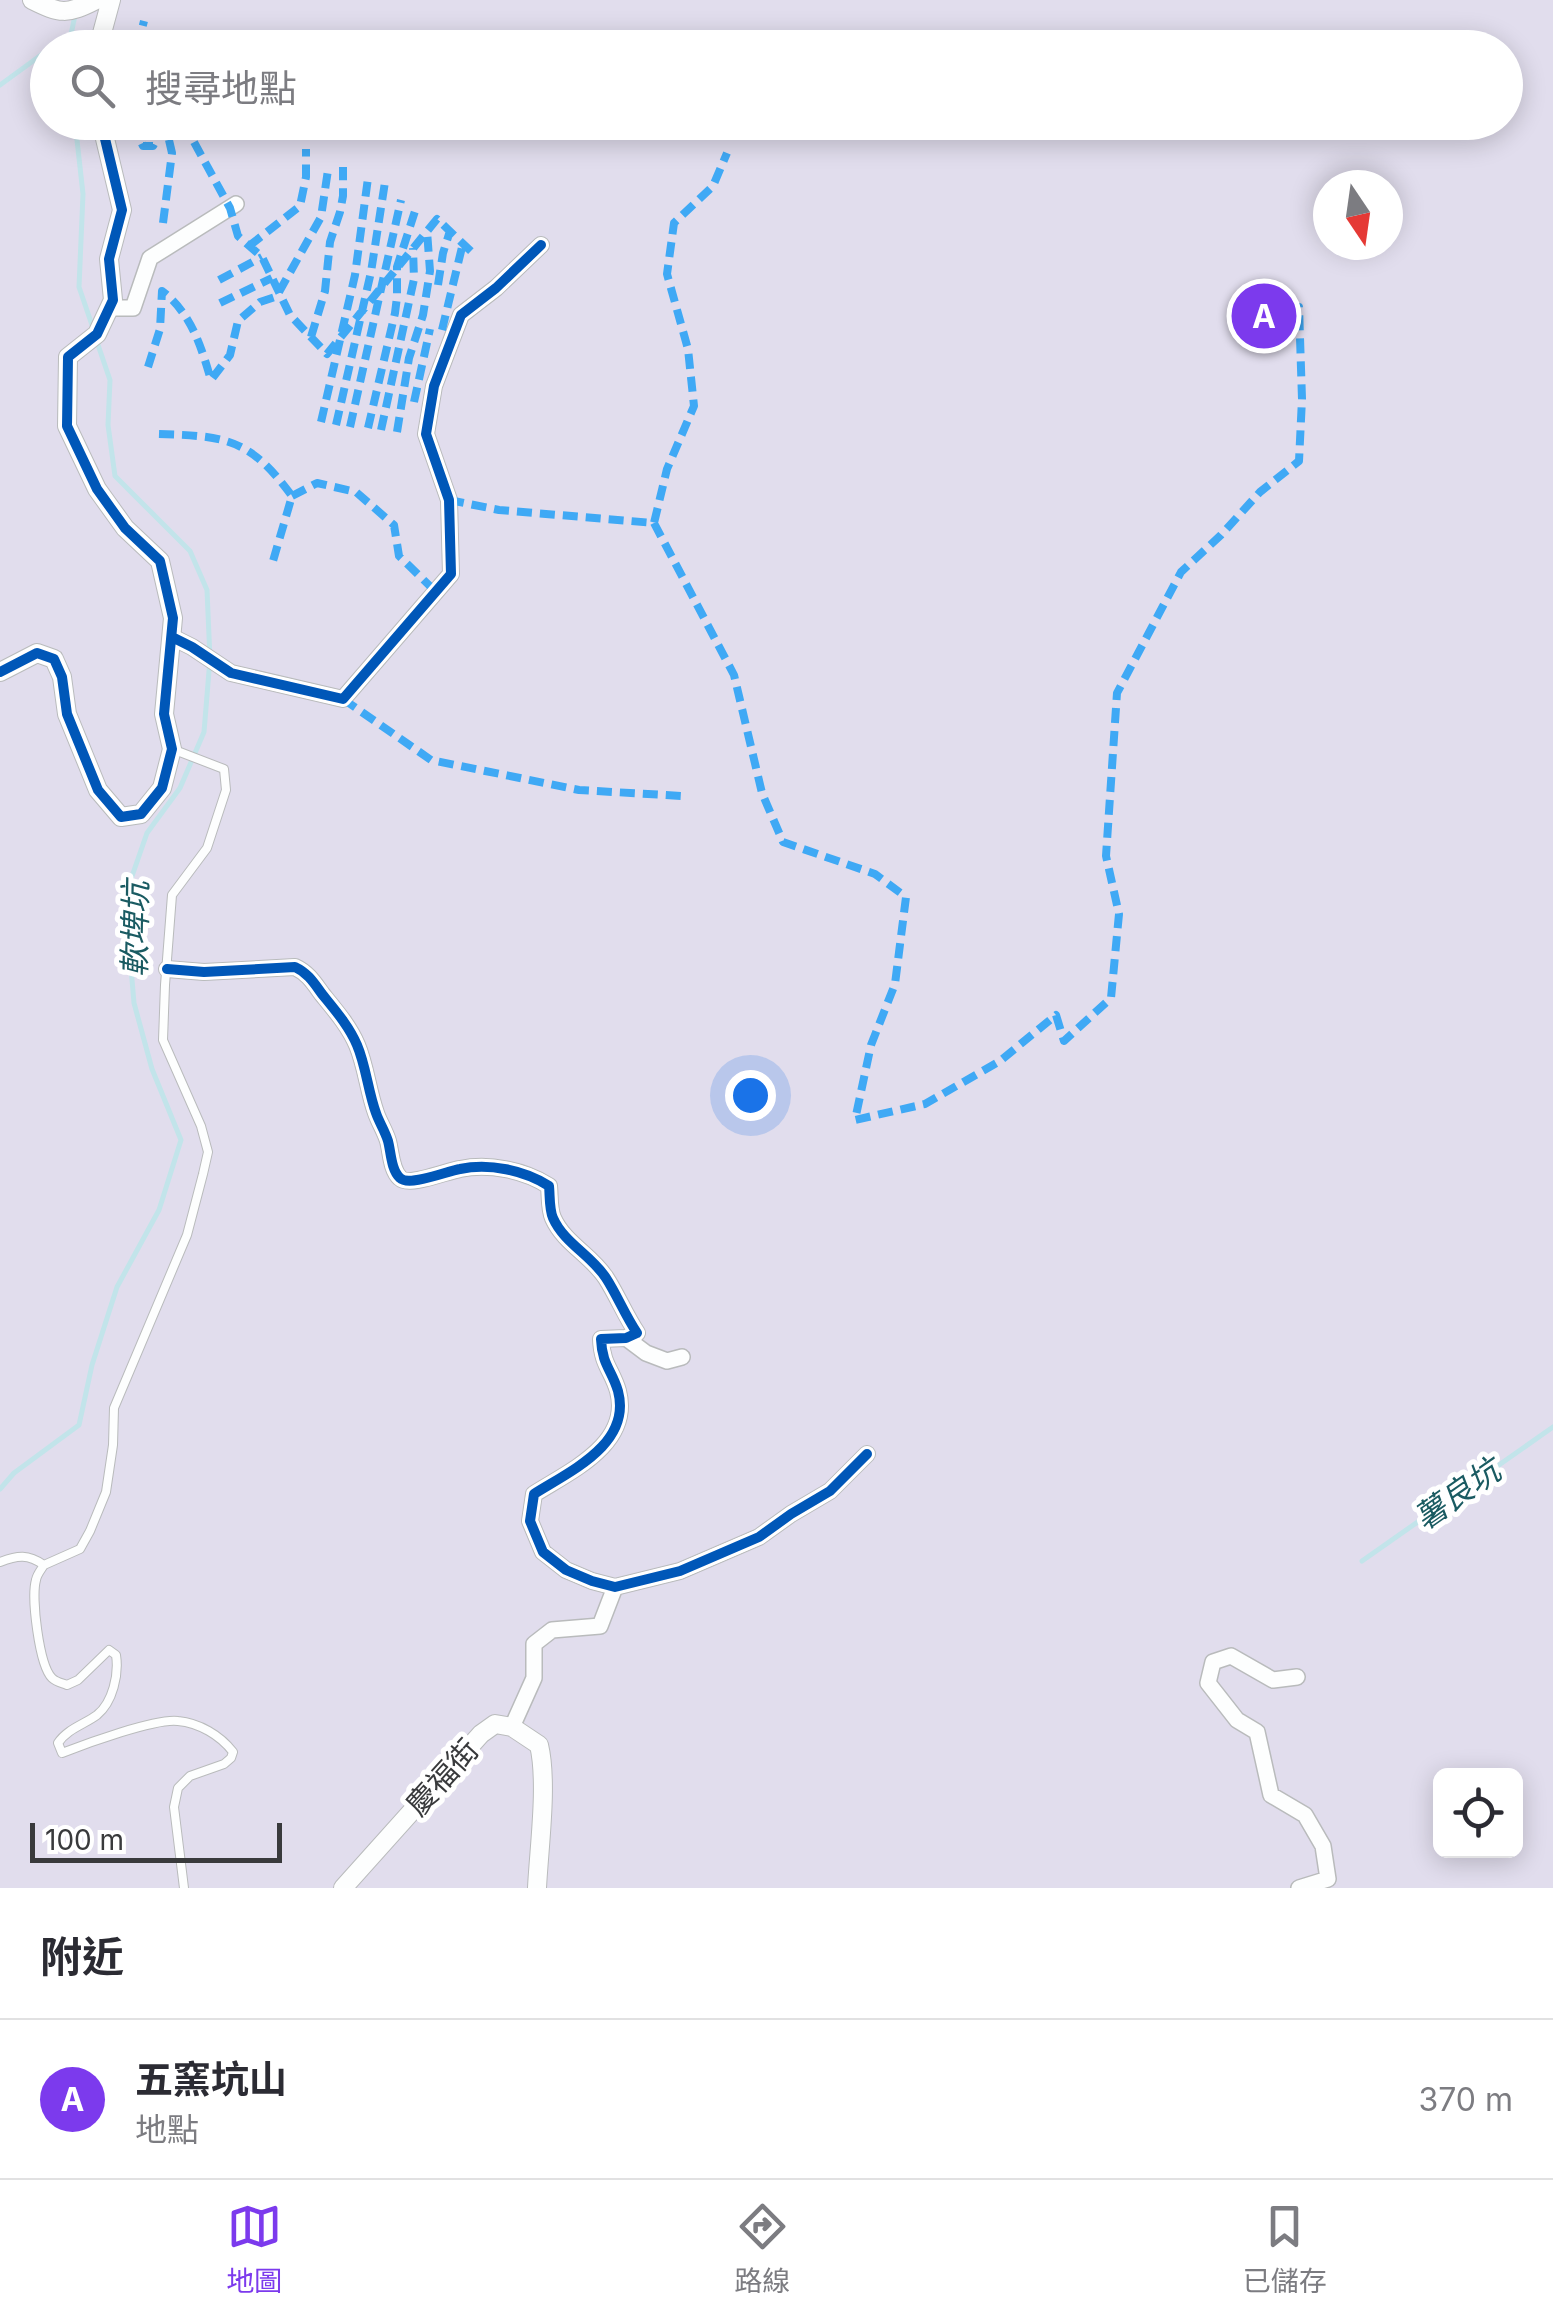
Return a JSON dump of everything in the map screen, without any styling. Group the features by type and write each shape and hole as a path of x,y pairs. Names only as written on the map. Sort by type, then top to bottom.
{"street":[{"path":"32,0 54,12 72,10 96,0"},
{"path":"102,30 110,0"},
{"path":"0,672 38,653 54,660 62,676 67,714 98,790 122,817 141,814 162,788 172,750 164,714 173,618 160,561 125,528 97,489 67,426 68,356 97,334 111,304 109,259 122,210 105,140"},
{"path":"111,304 133,308 150,258 236,204"},
{"path":"172,637 231,673 343,699 451,574 449,500 426,434 434,386 460,315 496,288 541,245"},
{"path":"166,969 204,972 296,967 306,972 359,1048 372,1100 400,1178 420,1179 488,1165 538,1179 549,1186 552,1216 573,1245 605,1276 637,1334 601,1339 602,1356 618,1392 619,1421 599,1452 534,1494 530,1521 543,1552 566,1570 615,1587 680,1571 759,1538 830,1491 867,1454"},
{"path":"626,1338 667,1362 682,1356"},
{"path":"512,1727 534,1678 534,1644 552,1630 600,1626 615,1587"},
{"path":"1297,1677 1273,1680 1231,1656 1214,1662 1208,1684 1238,1720 1257,1732 1272,1796 1305,1815 1322,1846 1328,1879 1299,1888"},
{"name":"慶福街","path":"343,1888 480,1734 495,1724 512,1727 539,1745 542,1756 537,1888"}],"lane":[{"path":"172,750 224,769 226,790 207,848 172,895 166,969 163,1040 193,1104 208,1152 187,1235 114,1408 106,1492 80,1549 44,1565 36,1581 35,1612 42,1653 54,1680 67,1686 109,1650 116,1654 114,1687 102,1712 62,1736 58,1743 62,1753 176,1720 206,1728 232,1752 232,1758 224,1764 190,1776 178,1788 174,1806 184,1888"},
{"path":"0,1562 22,1555 44,1565"}],"shaded area":[{"path":"0,0 1553,0 1553,1888 0,1888"}],"waterway":[{"name":"軟埤坑","path":"72,30 76,11"},
{"path":"0,85 30,63"},
{"name":"軟埤坑","path":"77,140 83,194 79,287 93,328"},
{"name":"軟埤坑","path":"0,1489 14,1473 79,1425 92,1365 117,1287 159,1210 181,1140 152,1069 134,1003 128,933 131,879 147,833 180,788 204,732 210,659 207,590 190,551 115,476 108,425 110,380 96,339"},
{"name":"薯良坑","path":"1362,1561 1553,1427"}],"marked path":[{"path":"142,30 144,21"},
{"path":"140,140 143,146 153,146 156,140"},
{"path":"163,223 172,153 169,140"},
{"path":"193,140 230,208 238,236 262,257 290,315 327,354 437,219 475,255"},
{"path":"249,246 300,206 306,149"},
{"path":"449,500 499,510 654,523 667,469 694,406 688,349 667,274 674,223 713,186 727,153"},
{"path":"311,337 325,291 330,242 340,212 343,167"},
{"path":"279,292 321,217 328,170"},
{"path":"321,422 355,275 368,178"},
{"path":"336,425 371,272 385,182"},
{"path":"350,427 401,200"},
{"path":"368,428 395,313 397,267 416,208"},
{"path":"397,432 409,358 423,315 430,271 427,231"},
{"path":"438,285 450,231"},
{"path":"442,330 463,243"},
{"path":"381,430 414,279 413,248"},
{"path":"219,280 262,257"},
{"path":"220,303 272,278"},
{"path":"148,367 160,329 162,291 188,320 211,380 230,355 238,321 260,302 281,295"},
{"path":"654,523 734,675 762,793 783,842 875,874 906,897 895,984 871,1045 855,1120 925,1104 1000,1061 1056,1015 1064,1041 1111,998 1119,914 1106,856 1117,693 1181,572 1260,492 1299,461 1299,307 1261,329"},
{"path":"414,402 430,329"},
{"path":"159,434 220,439 235,444 277,477 292,496 273,561"},
{"path":"292,496 317,483 356,492 394,525 399,556 436,592"},
{"path":"343,699 431,760 579,790 682,796"}],"cycle path":[{"path":"0,672 37,653 54,659 62,677 67,714 98,790 121,817 141,814 162,788 172,749 164,714 173,618 160,561 125,528 97,489 67,426 68,357 97,334 113,300 109,259 122,210 105,140"},
{"path":"172,637 231,673 343,699 451,574 449,500 426,434 434,386 461,315 541,245"},
{"path":"167,969 204,972 295,967 307,975 357,1045 373,1105 400,1178 420,1180 483,1167 518,1172 549,1186 551,1210 558,1227 606,1278 637,1333 626,1338 601,1339 620,1410 607,1441 580,1465 534,1494 530,1521 543,1552 566,1570 615,1587 680,1571 759,1537 830,1491 867,1454"}],"place":[{"name":"五窯坑山","path":"1264,316"}]}
